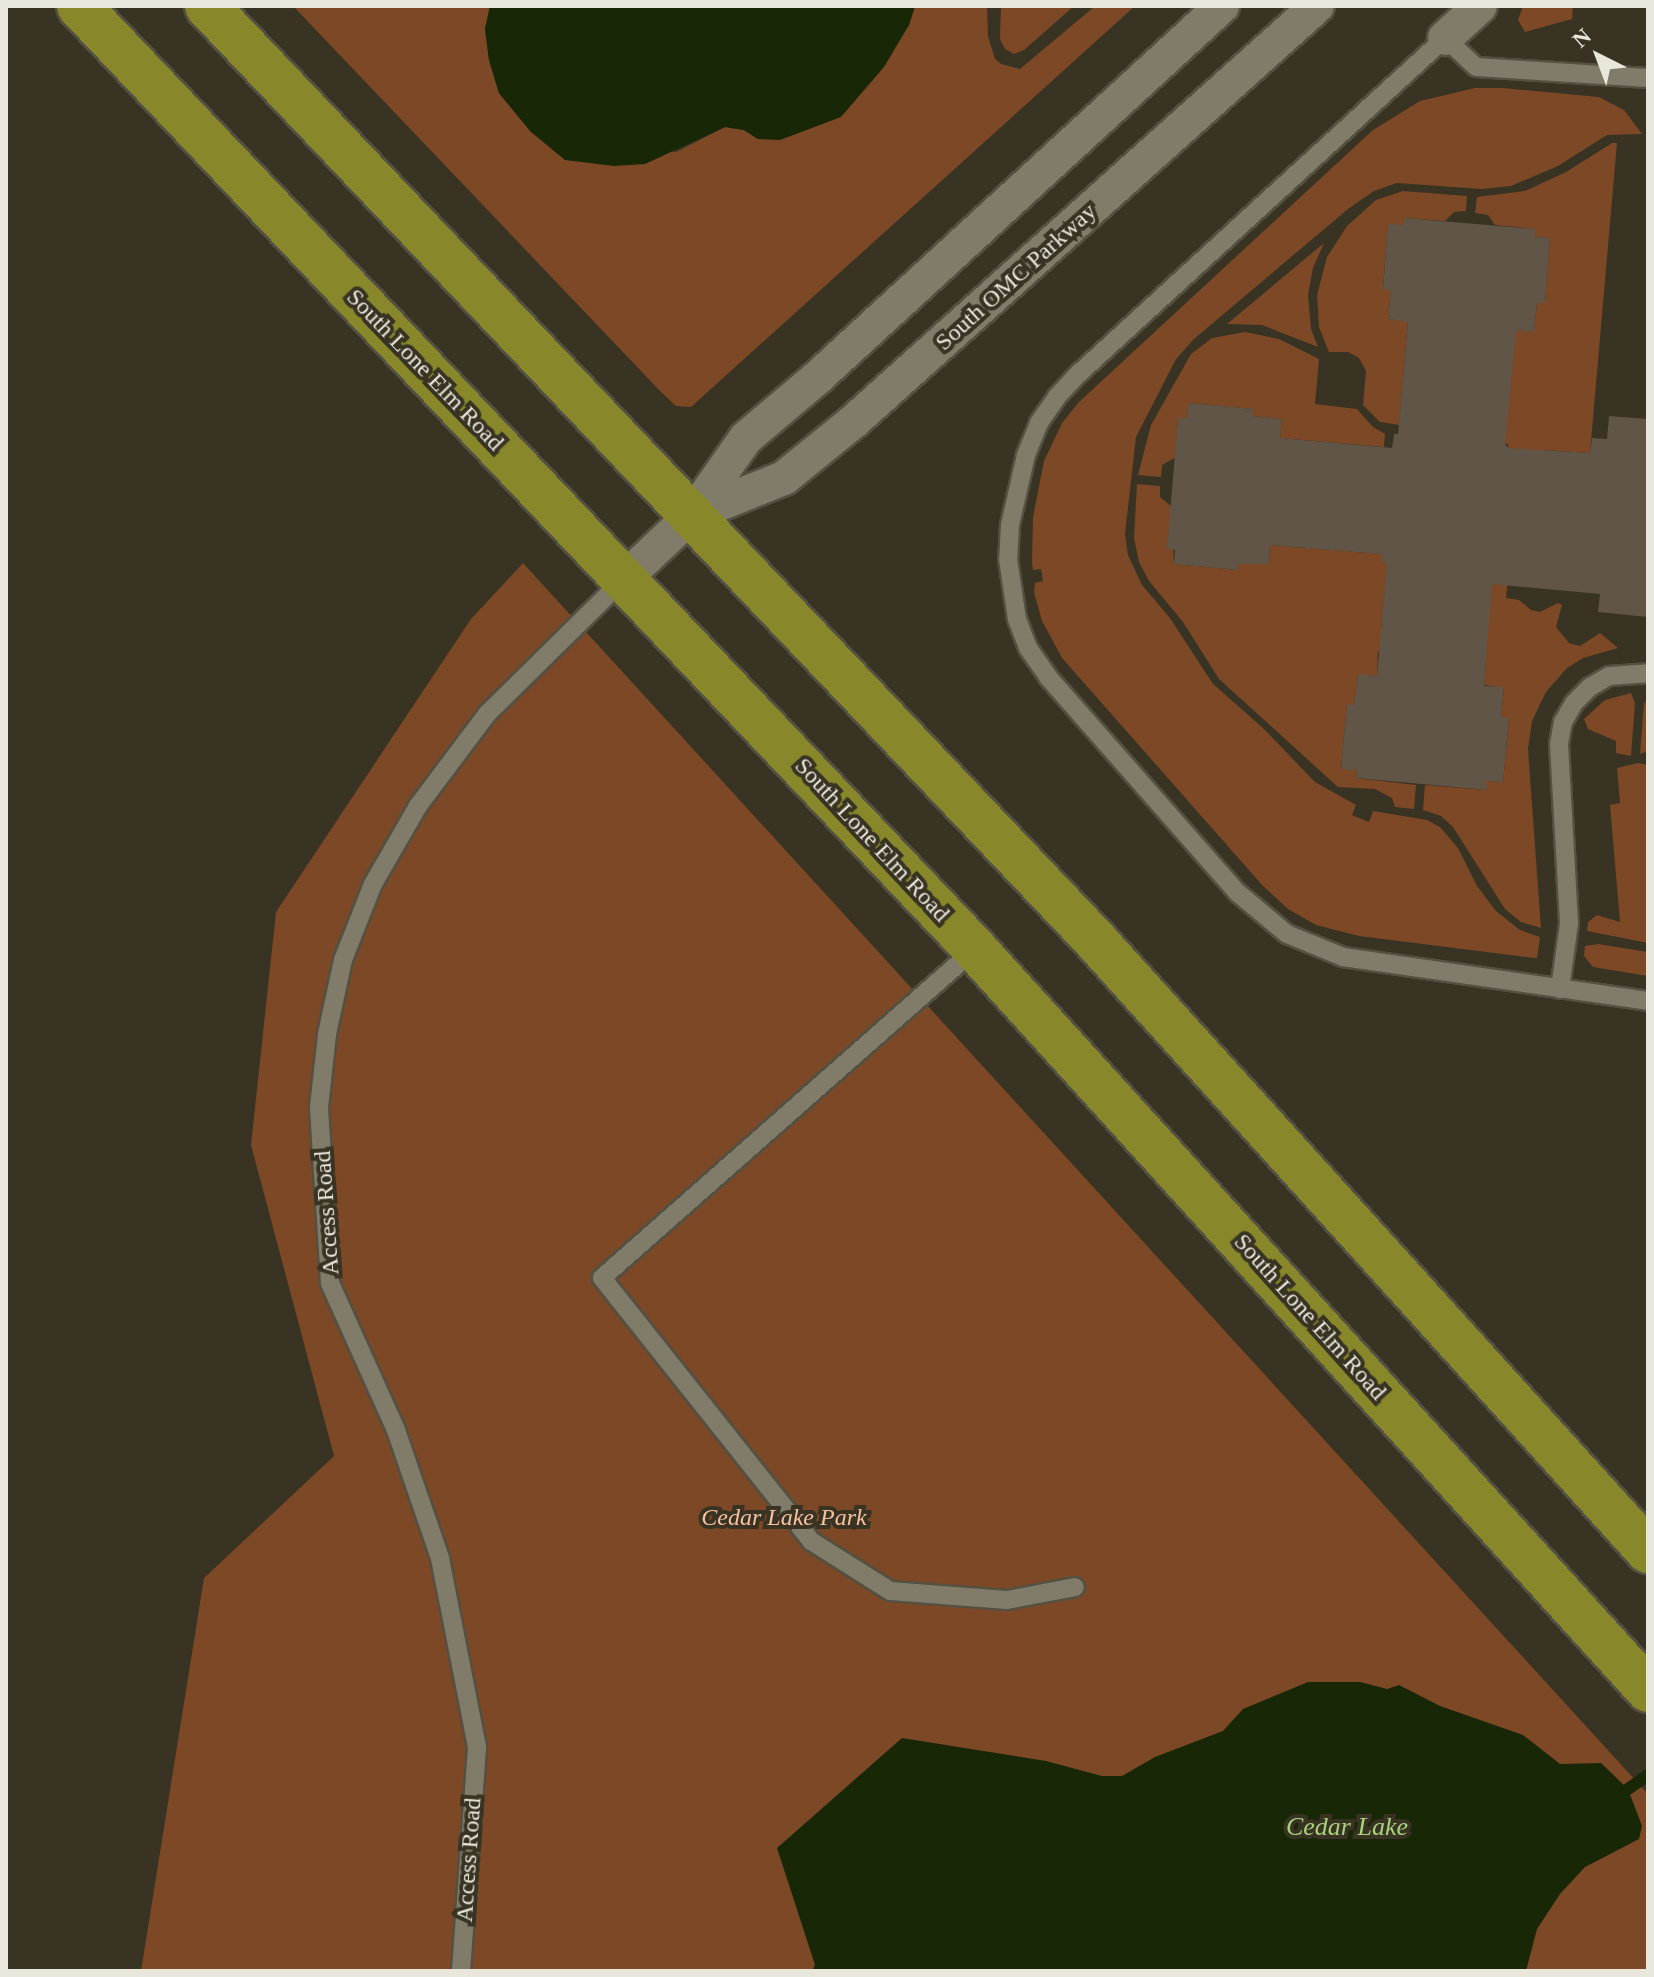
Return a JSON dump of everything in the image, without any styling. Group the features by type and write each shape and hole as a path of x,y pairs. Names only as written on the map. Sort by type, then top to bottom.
{"main road":[{"name":"South Lone Elm Road","path":"79,6 975,949 1648,1690"},
{"path":"207,6 1096,941 1642,1544"}],"street":[{"name":"South OMC Parkway","path":"624,579 692,515 746,438 817,378 1222,6"},
{"name":"South OMC Parkway","path":"692,515 784,478 853,422 1317,6"},
{"path":"1445,38 1480,6"}],"lane":[{"path":"1648,78 1476,67 1445,38 1080,372 1057,397 1039,423 1016,492 1009,547 1010,589 1028,648 1071,708 1238,893 1287,934 1343,957 1648,1001"},
{"name":"Access Road","path":"461,1971 477,1747 440,1558 396,1430 330,1283 319,1107 327,1034 343,960 373,884 418,806 487,714 624,579"},
{"path":"1560,989 1569,923 1559,744 1563,722 1574,703 1590,687 1609,676 1648,673"},
{"path":"975,949 602,1278 811,1541 890,1591 1007,1600 1075,1587"}],"green space":[{"path":"293,6 490,6 485,29 489,60 499,93 531,132 676,152 725,127 744,130 758,139 909,25 915,6 987,6 988,36 995,59 1001,64 1020,69 1095,6 1135,6 691,407 676,406 661,392"},
{"path":"1001,6 1074,6 1024,50 1014,54 1005,49 1000,39"},
{"path":"1523,6 1573,6 1572,19 1525,32 1518,20"},
{"path":"1475,88 1599,97 1624,110 1642,134 1607,135 1558,166 1511,186 1481,189 1397,183 1374,191 1348,209 1194,339 1176,359 1136,437 1125,534 1128,555 1142,585 1170,618 1213,684 1263,728 1315,782 1356,805 1352,815 1369,822 1373,811 1427,820 1440,827 1458,848 1477,886 1496,911 1520,930 1540,937 1537,958 1359,936 1316,925 1288,909 1263,886 1062,658 1042,621 1034,592 1035,583 1043,581 1041,569 1033,570 1032,563 1033,517 1044,461 1062,423 1079,402 1373,130 1420,101"},
{"path":"1612,143 1617,143 1590,453 1543,450 1540,473 1507,470 1508,444 1496,443 1515,330 1534,331 1537,303 1545,302 1550,238 1535,237 1535,229 1495,225 1488,215 1475,213 1477,197 1525,191 1566,172"},
{"path":"1403,191 1467,196 1466,211 1454,212 1445,221 1405,218 1404,225 1388,225 1383,288 1391,290 1388,319 1408,321 1399,425 1380,422 1363,405 1366,371 1359,358 1348,352 1329,352 1319,327 1317,295 1327,257 1347,226 1376,200"},
{"path":"1324,243 1313,268 1308,295 1311,329 1318,347 1262,325 1227,324"},
{"path":"1245,332 1279,339 1319,359 1315,404 1357,409 1373,427 1385,434 1384,447 1280,438 1282,419 1252,416 1252,409 1189,403 1187,418 1178,418 1176,457 1162,465 1161,477 1138,475 1151,425 1191,354 1212,338"},
{"path":"1137,484 1160,486 1160,497 1171,506 1174,564 1238,570 1239,564 1269,564 1270,545 1382,554 1382,562 1395,563 1387,569 1381,632 1387,651 1378,651 1377,676 1358,675 1354,705 1347,705 1341,768 1357,770 1356,778 1416,785 1414,809 1395,807 1392,798 1375,789 1338,787 1219,679 1183,622 1149,581 1139,562 1134,538"},
{"name":"Cedar Lake Park","path":"523,563 1648,1794 1648,1971 141,1971 204,1578 334,1456 251,1145 276,912 471,619"},
{"path":"1493,578 1508,579 1506,598 1519,600 1531,610 1540,612 1558,603 1562,605 1556,627 1569,643 1580,646 1600,633 1618,648 1583,658 1567,668 1546,692 1532,721 1528,749 1541,928 1521,922 1505,909 1453,827 1441,816 1423,810 1425,785 1486,790 1487,781 1503,782 1509,719 1501,717 1504,688 1484,685 1486,660 1478,659"},
{"path":"1631,693 1635,703 1631,756 1616,753 1616,741 1588,729 1584,719 1605,700"},
{"path":"1648,697 1648,751 1640,754 1644,704"},
{"path":"1638,763 1648,765 1648,943 1587,931 1588,922 1597,915 1620,922 1610,805 1620,803 1617,768"},
{"path":"1598,944 1648,952 1648,976 1593,967 1584,956 1585,946"}],"water":[{"path":"490,6 915,6 909,25 884,67 841,117 780,140 758,139 744,130 725,127 645,164 614,166 565,160 531,132 499,93 489,60 485,29"},
{"name":"Cedar Lake","path":"1308,1682 1360,1682 1387,1689 1399,1685 1440,1706 1523,1735 1560,1764 1601,1763 1628,1789 1642,1826 1639,1839 1585,1867 1560,1894 1537,1929 1526,1971 812,1971 815,1965 777,1848 902,1738 1046,1761 1102,1776 1122,1776 1155,1757 1223,1731 1243,1709"}],"building":[{"path":"1404,218 1536,229 1535,237 1550,238 1545,303 1537,303 1534,332 1516,330 1505,444 1508,448 1590,453 1592,438 1607,439 1609,416 1648,419 1648,617 1598,612 1600,594 1492,584 1484,686 1504,687 1501,717 1509,718 1503,782 1487,781 1487,790 1356,778 1357,770 1341,769 1347,704 1354,705 1358,674 1377,676 1387,563 1382,562 1382,554 1270,545 1269,564 1239,564 1238,570 1174,564 1175,550 1167,549 1178,418 1187,418 1188,403 1253,409 1252,416 1282,419 1280,438 1392,448 1394,434 1398,434 1408,322 1388,319 1391,290 1383,289 1388,224 1404,225"}],"waterway":[{"path":"1628,1789 1648,1775"}]}
